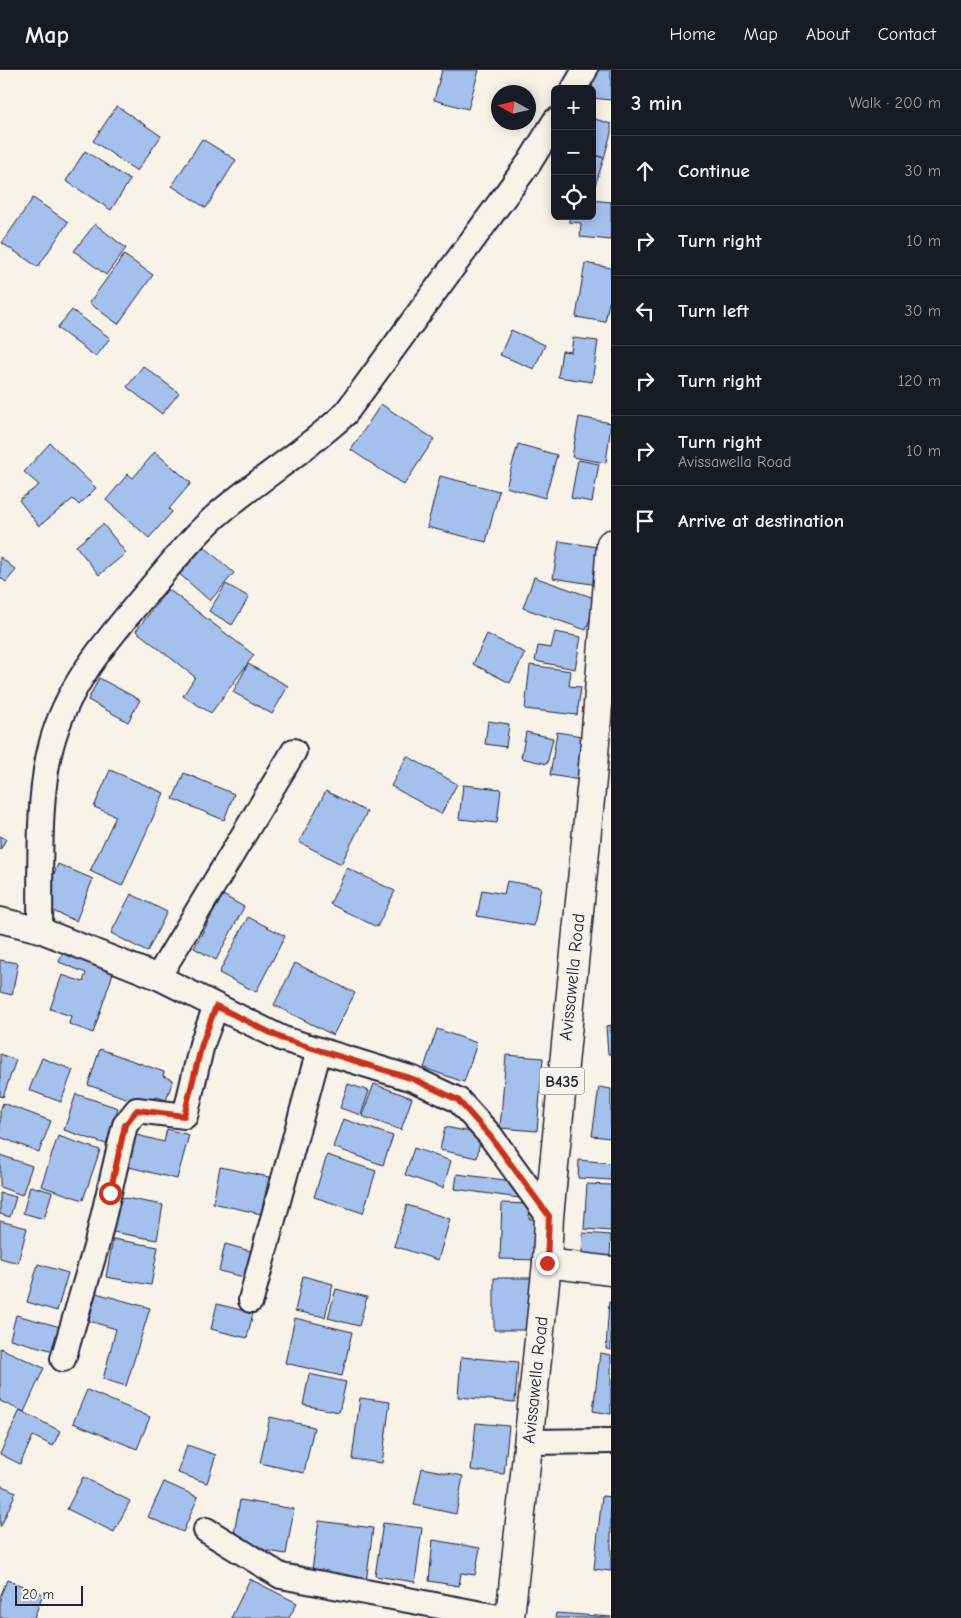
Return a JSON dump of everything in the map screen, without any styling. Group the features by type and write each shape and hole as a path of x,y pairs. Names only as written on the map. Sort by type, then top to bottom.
{"main road":[{"name":"Avissawella Road","path":"510,1618 547,1263 549,1216 591,789 611,544"},
{"path":"547,1263 611,1271"}],"street":[{"path":"576,85 585,70"},
{"path":"40,930 43,807 50,747 60,715 74,687 102,647 175,559 215,516 253,485 318,439 345,414 523,171 551,126"},
{"path":"158,977 294,751"},
{"path":"0,920 40,930 158,977 283,1039 413,1079 458,1100 490,1136 549,1216"},
{"path":"63,1359 96,1247 125,1125 137,1110 184,1116 202,1044 216,1006"},
{"path":"250,1300 319,1050"},
{"path":"528,1442 611,1441"},
{"path":"206,1530 281,1576 503,1618"}],"building":[{"path":"442,70 479,70 468,109 434,100"},
{"path":"593,70 611,70 611,100 596,98 596,85 592,85"},
{"path":"117,106 161,136 137,171 93,141"},
{"path":"596,119 611,124 611,133 604,158 596,155"},
{"path":"202,139 236,160 206,208 172,186"},
{"path":"85,151 130,180 111,210 66,181"},
{"path":"596,155 604,158 596,183"},
{"path":"33,198 68,222 38,267 2,243"},
{"path":"596,200 611,202 611,240 580,237 581,223 569,222 569,220 596,220"},
{"path":"95,224 126,248 106,275 74,251"},
{"path":"124,255 153,275 118,324 89,303"},
{"path":"585,263 611,268 611,302 609,302 605,322 576,317"},
{"path":"72,310 110,338 96,357 57,328"},
{"path":"511,330 545,345 534,369 500,355"},
{"path":"573,338 598,341 592,382 558,377 562,351 571,352"},
{"path":"143,366 179,393 162,414 127,387"},
{"path":"381,404 434,439 404,485 351,450"},
{"path":"579,417 611,423 606,463 572,457"},
{"path":"50,443 96,488 79,505 73,499 39,526 19,500 39,485 24,472"},
{"path":"518,444 557,455 545,498 506,487"},
{"path":"155,452 191,483 169,509 172,512 149,538 106,500 128,474 133,478"},
{"path":"578,460 599,464 592,502 571,498"},
{"path":"440,476 499,491 486,542 427,527"},
{"path":"103,524 126,553 99,575 76,546"},
{"path":"559,541 604,548 598,585 553,578"},
{"path":"199,542 234,573 210,601 175,570"},
{"path":"0,557 16,570 6,582 0,577"},
{"path":"534,577 597,599 586,630 523,608"},
{"path":"226,584 249,597 232,625 209,611"},
{"path":"168,589 254,655 211,713 183,696 195,677 136,631"},
{"path":"555,632 581,637 575,669 535,661 538,646 551,648"},
{"path":"487,634 525,653 510,683 473,664"},
{"path":"248,664 288,686 272,714 233,692"},
{"path":"530,665 571,671 569,686 581,687 577,715 525,709"},
{"path":"99,678 140,700 128,722 88,700"},
{"path":"488,721 509,724 506,747 485,744"},
{"path":"526,732 553,738 547,764 521,758"},
{"path":"557,732 588,737 580,780 550,775"},
{"path":"407,756 457,784 441,814 391,786"},
{"path":"110,770 164,793 122,886 90,871 116,816 94,807"},
{"path":"184,773 234,794 224,820 173,799"},
{"path":"463,785 501,789 497,823 459,819"},
{"path":"326,791 367,812 341,864 299,842"},
{"path":"0,836 6,839 0,850"},
{"path":"58,864 93,879 76,921 41,906"},
{"path":"347,868 395,891 377,927 330,904"},
{"path":"507,881 541,887 534,926 477,916 482,890 504,894"},
{"path":"131,894 167,912 147,952 111,933"},
{"path":"223,895 244,907 216,960 194,948"},
{"path":"248,917 285,936 256,992 219,973"},
{"path":"66,945 115,967 93,1033 69,1024 71,1016 50,1009 62,975 83,982 86,973 59,962"},
{"path":"0,960 18,963 12,995 0,992"},
{"path":"295,963 355,993 333,1035 274,1005"},
{"path":"611,1025 611,1054 608,1054 606,1026"},
{"path":"437,1029 477,1043 464,1082 424,1068"},
{"path":"100,1049 164,1072 163,1076 173,1080 166,1100 156,1097 152,1107 88,1085"},
{"path":"0,1054 16,1060 3,1097 0,1096"},
{"path":"506,1055 543,1058 537,1131 500,1128"},
{"path":"42,1058 73,1070 61,1102 29,1090"},
{"path":"348,1084 369,1091 361,1115 340,1108"},
{"path":"374,1084 412,1098 401,1130 362,1116"},
{"path":"599,1087 611,1089 611,1138 592,1136"},
{"path":"76,1094 118,1108 106,1144 64,1130"},
{"path":"3,1103 51,1121 39,1152 0,1137 0,1111"},
{"path":"343,1119 393,1136 383,1165 333,1147"},
{"path":"445,1127 481,1134 477,1158 440,1150"},
{"path":"167,1129 189,1135 177,1179 121,1165 129,1133 164,1142"},
{"path":"58,1136 100,1150 83,1200 41,1186"},
{"path":"414,1148 451,1161 443,1188 405,1175"},
{"path":"0,1155 32,1166 22,1195 0,1187"},
{"path":"327,1155 376,1171 363,1213 314,1197"},
{"path":"579,1160 611,1163 611,1180 578,1178"},
{"path":"220,1167 269,1177 261,1214 213,1203"},
{"path":"457,1174 521,1182 519,1198 455,1189"},
{"path":"587,1184 611,1185 611,1231 584,1229"},
{"path":"30,1186 52,1192 44,1219 23,1213"},
{"path":"0,1193 16,1197 10,1217 0,1214"},
{"path":"120,1197 163,1205 157,1240 113,1232"},
{"path":"502,1203 530,1204 529,1219 540,1219 539,1260 500,1259"},
{"path":"407,1205 450,1219 438,1260 394,1246"},
{"path":"0,1221 27,1228 18,1263 0,1258"},
{"path":"583,1233 611,1235 610,1257 582,1255"},
{"path":"113,1239 158,1247 151,1285 106,1277"},
{"path":"225,1244 254,1252 248,1278 219,1271"},
{"path":"38,1264 68,1273 57,1311 27,1302"},
{"path":"303,1276 333,1284 325,1317 295,1311"},
{"path":"494,1278 539,1278 538,1330 494,1330"},
{"path":"336,1289 367,1297 359,1326 328,1318"},
{"path":"96,1293 150,1308 126,1386 103,1379 116,1329 89,1321"},
{"path":"609,1302 611,1302 611,1350 606,1349"},
{"path":"217,1304 253,1313 247,1338 211,1329"},
{"path":"16,1315 68,1329 61,1353 10,1339"},
{"path":"295,1318 352,1332 342,1376 285,1363"},
{"path":"0,1348 44,1368 24,1412 0,1401"},
{"path":"600,1353 611,1355 611,1414 593,1411"},
{"path":"461,1357 518,1362 515,1402 458,1397"},
{"path":"309,1374 346,1382 339,1412 303,1405"},
{"path":"87,1390 150,1417 137,1449 73,1423"},
{"path":"360,1398 390,1402 382,1463 352,1459"},
{"path":"20,1410 60,1431 53,1446 33,1436 20,1464 0,1454"},
{"path":"270,1417 314,1427 304,1473 260,1463"},
{"path":"476,1423 509,1426 504,1474 471,1470"},
{"path":"187,1445 216,1455 207,1483 178,1473"},
{"path":"422,1468 463,1476 456,1514 414,1505"},
{"path":"83,1477 130,1501 114,1532 67,1509"},
{"path":"164,1482 198,1497 183,1532 148,1517"},
{"path":"0,1485 16,1492 1,1526 0,1526"},
{"path":"602,1496 611,1497 611,1571 594,1569"},
{"path":"240,1500 294,1509 286,1554 232,1545"},
{"path":"319,1521 373,1528 366,1583 311,1577"},
{"path":"383,1523 422,1528 415,1582 375,1576"},
{"path":"433,1540 480,1548 475,1575 461,1573 459,1586 429,1581"},
{"path":"250,1579 297,1603 289,1618 231,1618"},
{"path":"7,1580 43,1594 34,1618 0,1618 0,1597"},
{"path":"556,1613 611,1617 611,1618 555,1618"}],"route":[{"path":"110,1193 125,1125 137,1110 184,1116 202,1044 216,1006 283,1039 413,1079 458,1100 490,1136 549,1216 547,1263"}]}
